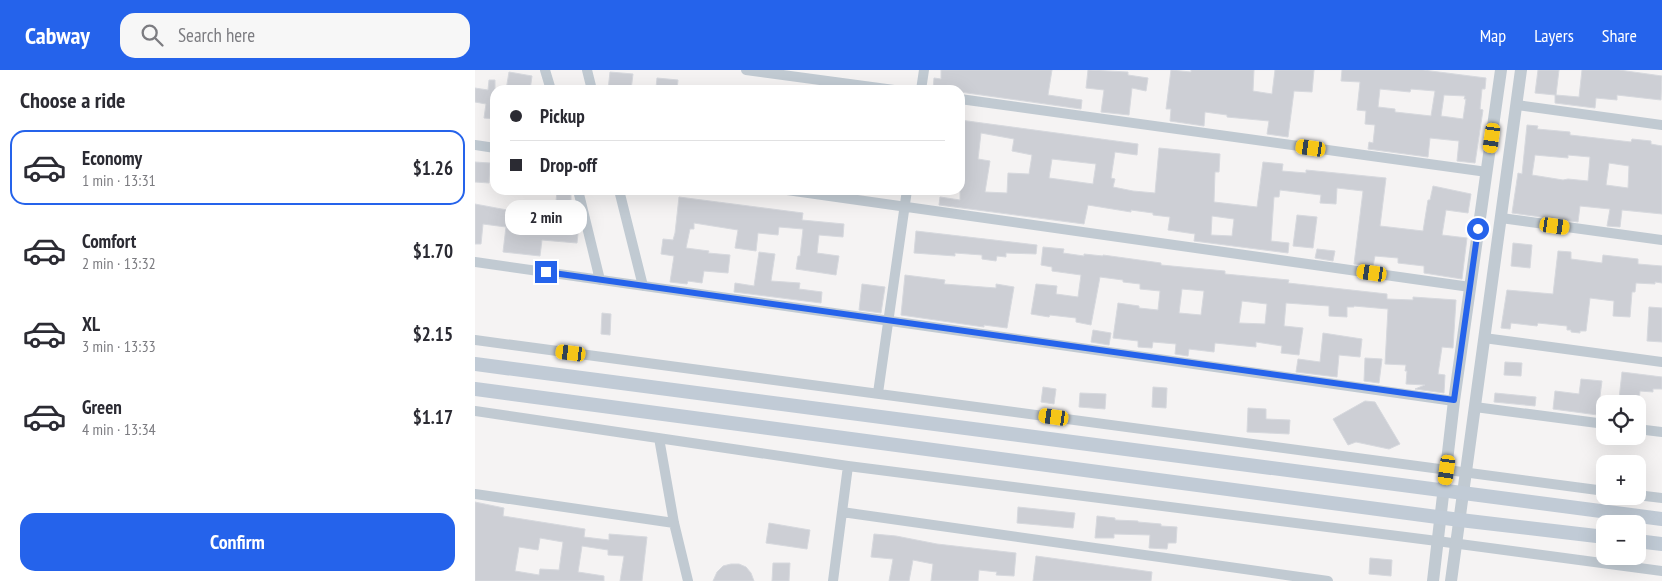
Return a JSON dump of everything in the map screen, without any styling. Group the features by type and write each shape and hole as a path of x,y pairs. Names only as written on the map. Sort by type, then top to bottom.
{"main road":[{"path":"475,364 1662,519"},
{"path":"475,389 1460,520 1596,536"},
{"path":"1646,542 1662,544"}],"street":[{"path":"545,70 550,85"},
{"path":"587,70 591,85"},
{"path":"746,70 857,85"},
{"path":"922,85 924,70"},
{"path":"1433,581 1469,286 1501,70"},
{"path":"1451,581 1521,70"},
{"path":"965,100 1487,172"},
{"path":"1517,105 1662,125"},
{"path":"475,146 490,148"},
{"path":"579,195 599,280"},
{"path":"620,195 643,286"},
{"path":"822,195 1469,286"},
{"path":"877,393 906,195"},
{"path":"1501,218 1662,240"},
{"path":"475,262 1454,400"},
{"path":"1485,338 1662,362"},
{"path":"475,340 1596,490"},
{"path":"1475,407 1596,423"},
{"path":"475,411 848,466 1662,571"},
{"path":"1646,430 1662,432"},
{"path":"659,438 673,523 688,581"},
{"path":"833,581 848,466"},
{"path":"475,494 673,523"},
{"path":"1646,496 1662,498"},
{"path":"842,512 1328,581"}],"building":[{"path":"941,70 1052,70 1048,95 1082,100 1081,109 965,93 965,85 933,85 934,78 941,79"},
{"path":"1088,70 1128,72 1128,75 1148,78 1146,91 1132,88 1129,115 1101,112 1104,90 1086,88"},
{"path":"1171,70 1191,72 1191,70 1254,70 1253,91 1272,94 1275,70 1314,70 1312,92 1294,91 1288,137 1267,134 1269,121 1227,117 1227,115 1205,112 1204,126 1170,121 1171,109 1166,109"},
{"path":"1342,70 1423,70 1486,78 1485,89 1482,89 1480,109 1483,110 1475,163 1457,161 1459,141 1430,138 1428,157 1368,149 1369,142 1373,143 1375,125 1365,124 1366,111 1357,110 1360,82 1341,81","holes":["1380,89 1410,92 1411,89 1435,91 1431,116 1395,112 1395,109 1378,107","1444,95 1465,96 1463,119 1441,116"]},
{"path":"1538,70 1559,70 1556,95 1579,97 1582,70 1619,70 1662,76 1661,100 1617,95 1617,100 1596,98 1595,108 1555,103 1555,95 1535,93"},
{"path":"509,72 532,76 531,85 507,85"},
{"path":"610,72 633,74 632,85 609,85"},
{"path":"657,78 678,80 678,85 656,85"},
{"path":"489,80 495,80 495,85 490,85 490,119 484,118 486,104 475,102 475,88 488,90"},
{"path":"965,121 1138,144 1137,155 1115,152 1111,178 1115,179 1113,187 1133,191 1155,193 1159,148 1220,154 1219,172 1215,172 1214,202 1257,207 1263,162 1283,164 1282,171 1306,173 1306,170 1386,178 1380,226 1423,231 1428,200 1430,200 1433,186 1471,194 1468,213 1446,210 1442,235 1467,238 1462,279 1424,273 1424,266 1398,263 1398,258 1375,256 1373,266 1354,264 1363,191 1337,188 1336,204 1320,203 1321,195 1280,190 1279,197 1274,197 1271,241 1289,243 1288,253 1194,241 1195,234 1168,230 1170,217 1153,215 1153,213 1131,210 1131,212 1088,205 1084,224 939,205 940,197 960,200 960,195 965,195","holes":["981,133 1014,139 1012,151 1032,155 1029,174 1008,173 1007,193 985,192 990,161 978,159","1052,159 1096,164 1093,184 1049,178","1212,216 1234,219 1232,236 1211,235"]},
{"path":"1527,125 1538,126 1537,129 1570,132 1570,135 1631,142 1632,139 1651,141 1651,144 1662,146 1662,214 1622,210 1620,227 1607,226 1610,209 1580,206 1578,222 1512,213 1518,173 1522,174","holes":["1535,155 1568,158 1568,155 1590,157 1588,181 1563,180 1532,175","1609,163 1629,166 1628,188 1606,185"]},
{"path":"475,162 490,163 489,183 475,182"},
{"path":"557,195 571,195 571,217 578,217 579,224 577,243 542,240 540,256 503,252 506,227 483,224 481,244 475,244 475,204 507,210 555,215"},
{"path":"679,197 803,213 802,220 844,224 843,237 819,235 817,253 839,256 836,275 796,269 798,256 800,256 803,229 779,227 778,235 758,233 756,251 735,248 738,230 694,223 694,229 690,229 686,248 730,255 728,273 704,271 702,283 688,281 687,284 670,282 674,256 661,254 663,239 673,240"},
{"path":"1297,215 1317,217 1313,248 1293,246"},
{"path":"916,231 1037,245 1036,254 1006,253 1006,257 997,256 996,261 982,259 982,255 955,253 955,256 914,253"},
{"path":"1513,243 1532,245 1530,268 1511,266"},
{"path":"1043,247 1064,249 1063,253 1084,256 1084,254 1103,255 1161,263 1161,265 1225,271 1225,274 1289,280 1288,283 1387,294 1387,299 1413,300 1413,297 1456,300 1453,348 1442,347 1438,374 1445,375 1444,393 1415,389 1425,385 1406,384 1406,365 1385,364 1388,309 1354,306 1347,307 1347,317 1329,316 1329,306 1286,303 1284,326 1303,328 1299,355 1281,353 1282,346 1256,342 1256,347 1215,343 1214,352 1189,349 1188,356 1175,354 1176,344 1153,342 1152,348 1138,347 1138,341 1113,338 1118,303 1158,310 1160,291 1140,289 1140,284 1100,277 1091,325 1076,322 1076,318 1031,314 1036,284 1057,286 1056,294 1078,297 1081,275 1052,271 1052,267 1041,265","holes":["1182,289 1204,291 1201,315 1179,313","1242,301 1267,304 1265,324 1239,323"]},
{"path":"1317,249 1335,251 1333,261 1315,258"},
{"path":"1558,251 1571,252 1571,259 1602,263 1603,255 1638,259 1638,264 1662,266 1662,283 1636,283 1635,292 1632,292 1630,317 1613,316 1614,301 1590,298 1586,331 1580,331 1580,333 1567,330 1567,326 1538,323 1537,326 1511,323 1510,329 1501,328 1507,290 1553,294"},
{"path":"759,252 775,254 771,281 800,283 799,289 822,292 821,303 734,292 735,283 754,286"},
{"path":"905,275 945,280 944,284 996,288 996,284 1014,287 1007,328 984,325 984,327 901,315"},
{"path":"862,284 885,287 881,313 859,310"},
{"path":"1649,307 1662,308 1662,342 1647,341"},
{"path":"602,313 611,314 610,335 601,334"},
{"path":"1093,330 1111,333 1109,345 1091,342"},
{"path":"1323,333 1362,339 1360,357 1339,355 1337,377 1296,372 1298,359 1320,362"},
{"path":"1365,358 1382,359 1379,383 1364,381"},
{"path":"1505,362 1522,363 1521,376 1504,375"},
{"path":"1622,372 1662,377 1662,389 1653,389 1653,392 1640,391 1640,395 1619,395"},
{"path":"1581,379 1602,381 1600,395 1596,395 1596,415 1553,409 1555,391 1579,394"},
{"path":"1043,387 1056,389 1054,404 1041,402"},
{"path":"1153,387 1167,388 1166,408 1152,407"},
{"path":"1080,393 1106,394 1105,409 1079,407"},
{"path":"1495,393 1536,397 1535,406 1494,402"},
{"path":"1365,401 1375,402 1400,444 1389,449 1356,442 1348,445 1333,419"},
{"path":"1248,408 1266,409 1266,419 1290,420 1289,434 1247,432"},
{"path":"475,502 504,508 503,516 585,529 584,537 609,540 609,534 647,537 642,581 620,581 624,556 608,555 608,550 582,546 578,572 604,576 604,581 475,581","holes":["540,538 563,542 559,570 540,569 539,575 515,571 519,547 538,550"]},
{"path":"1018,507 1075,513 1073,528 1017,523"},
{"path":"1097,516 1115,518 1115,520 1138,521 1177,527 1176,543 1168,543 1167,549 1149,548 1150,535 1114,534 1114,538 1095,538"},
{"path":"769,523 810,530 807,549 766,543"},
{"path":"874,534 937,544 1016,553 1014,576 996,575 997,572 979,570 978,581 931,581 933,564 913,560 909,581 889,581 893,559 871,557"},
{"path":"1036,556 1152,572 1151,581 1033,581"},
{"path":"1370,558 1392,560 1391,576 1369,574"},
{"path":"773,563 790,563 789,581 772,581"},
{"path":"739,564 746,567 754,581 713,581 717,572 723,566"}],"route":[{"path":"546,272 1454,400 1478,229"}]}
